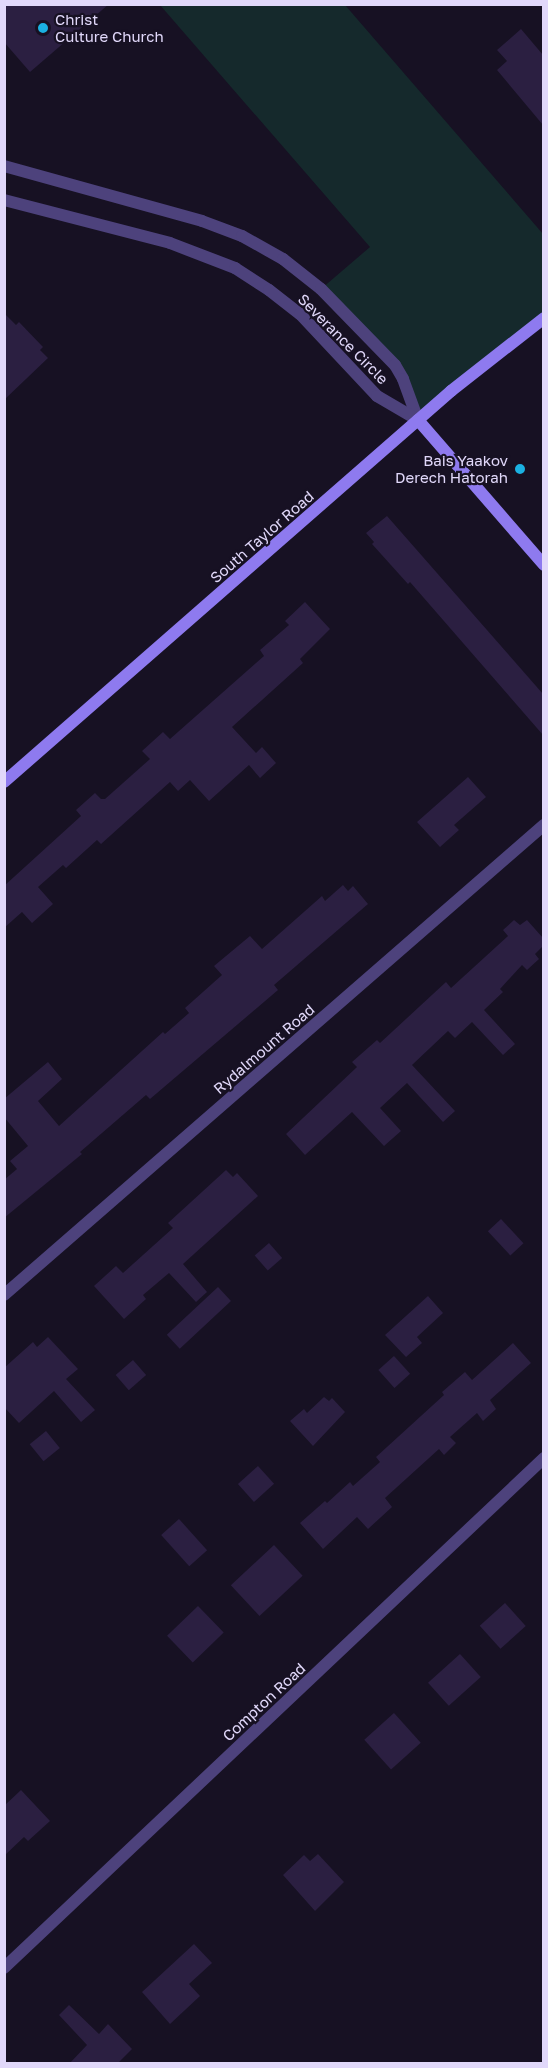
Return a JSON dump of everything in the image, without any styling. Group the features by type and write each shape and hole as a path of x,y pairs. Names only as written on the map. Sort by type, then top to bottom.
{"main road":[{"name":"South Taylor Road","path":"4,782 478,367 543,318"},
{"path":"418,420 543,566"}],"street":[{"name":"Severance Circle","path":"4,166 202,221 242,236 283,259 321,288 394,365 403,379 418,420"},
{"name":"Severance Circle","path":"4,200 170,243 235,268 300,314 377,396 418,420"},
{"name":"Rydalmount Road","path":"4,1295 543,825"},
{"name":"Compton Road","path":"4,1968 543,1458"}],"green space":[{"path":"160,5 345,5 543,234 543,318 418,420 403,379 321,289 370,247"}],"building":[{"name":"Christ Culture Church","path":"4,4 109,4 30,72 4,42"},
{"path":"521,29 543,55 543,125 497,70 507,61 497,50"},
{"path":"4,313 16,325 19,322 43,347 40,350 48,358 4,400"},
{"path":"387,516 543,694 543,735 410,582 408,584 372,544 374,542 366,533"},
{"path":"305,602 330,629 300,659 303,663 232,727 256,753 262,747 276,763 260,778 249,765 209,801 190,780 178,791 170,782 101,844 97,840 66,868 63,865 38,887 53,904 32,923 22,912 4,928 4,886 81,816 76,810 95,793 101,799 105,799 150,759 142,751 163,732 170,739 264,656 260,650 289,625 285,621"},
{"path":"468,777 486,797 454,825 459,830 440,847 417,822"},
{"path":"343,885 348,891 353,886 368,904 274,985 278,990 150,1099 146,1095 80,1152 82,1154 4,1218 4,1180 17,1169 10,1161 28,1146 4,1117 4,1099 48,1062 62,1079 38,1101 59,1126 163,1032 165,1034 189,1013 185,1008 222,975 214,966 250,936 262,949 322,896 325,901"},
{"path":"514,920 520,925 527,920 543,938 543,946 535,954 539,959 527,970 522,965 500,989 503,992 484,1010 515,1044 503,1055 472,1022 455,1038 448,1031 412,1065 455,1111 443,1122 407,1083 380,1108 401,1131 384,1146 352,1112 305,1155 286,1134 357,1067 352,1062 377,1040 380,1043 446,982 451,988 508,936 503,930"},
{"path":"226,1170 233,1177 237,1173 258,1196 183,1264 207,1292 196,1302 169,1273 143,1295 146,1299 124,1319 94,1286 116,1266 123,1273 173,1228 168,1223"},
{"path":"501,1219 524,1243 510,1255 488,1231"},
{"path":"269,1243 282,1258 268,1271 255,1255"},
{"path":"218,1287 231,1301 180,1349 167,1335"},
{"path":"428,1296 443,1313 417,1337 422,1343 406,1357 385,1335"},
{"path":"48,1337 78,1369 66,1379 95,1410 81,1422 54,1391 19,1423 4,1407 4,1368 33,1342 37,1347"},
{"path":"513,1343 531,1363 490,1400 496,1409 483,1421 477,1413 450,1437 456,1443 444,1455 439,1449 385,1498 392,1507 368,1529 357,1517 323,1549 300,1523 350,1482 353,1486 380,1462 376,1457 444,1395 442,1392 465,1372 472,1380"},
{"path":"394,1356 410,1374 394,1388 378,1370"},
{"path":"133,1360 146,1375 129,1390 116,1375"},
{"path":"324,1397 329,1401 332,1398 345,1412 313,1446 290,1421 304,1409 307,1413"},
{"path":"46,1431 60,1448 44,1461 30,1444"},
{"path":"258,1466 274,1484 254,1502 238,1484"},
{"path":"179,1519 207,1550 189,1566 161,1535"},
{"path":"274,1545 303,1576 259,1616 231,1585"},
{"path":"505,1603 526,1626 500,1649 480,1626"},
{"path":"198,1606 224,1633 193,1662 167,1636"},
{"path":"460,1654 481,1677 449,1706 428,1683"},
{"path":"394,1713 421,1743 391,1769 364,1740"},
{"path":"21,1790 50,1821 28,1841 24,1837 4,1856 4,1806"},
{"path":"318,1854 344,1882 315,1911 283,1875 304,1855 310,1861"},
{"path":"194,1944 212,1963 189,1984 200,1996 170,2024 142,1992"},
{"path":"69,2005 99,2034 108,2024 132,2049 117,2064 69,2064 87,2045 59,2015"}],"place":[{"name":"Christ Culture Church","path":"43,28"},
{"name":"Bais Yaakov Derech Hatorah","path":"520,469"}]}
